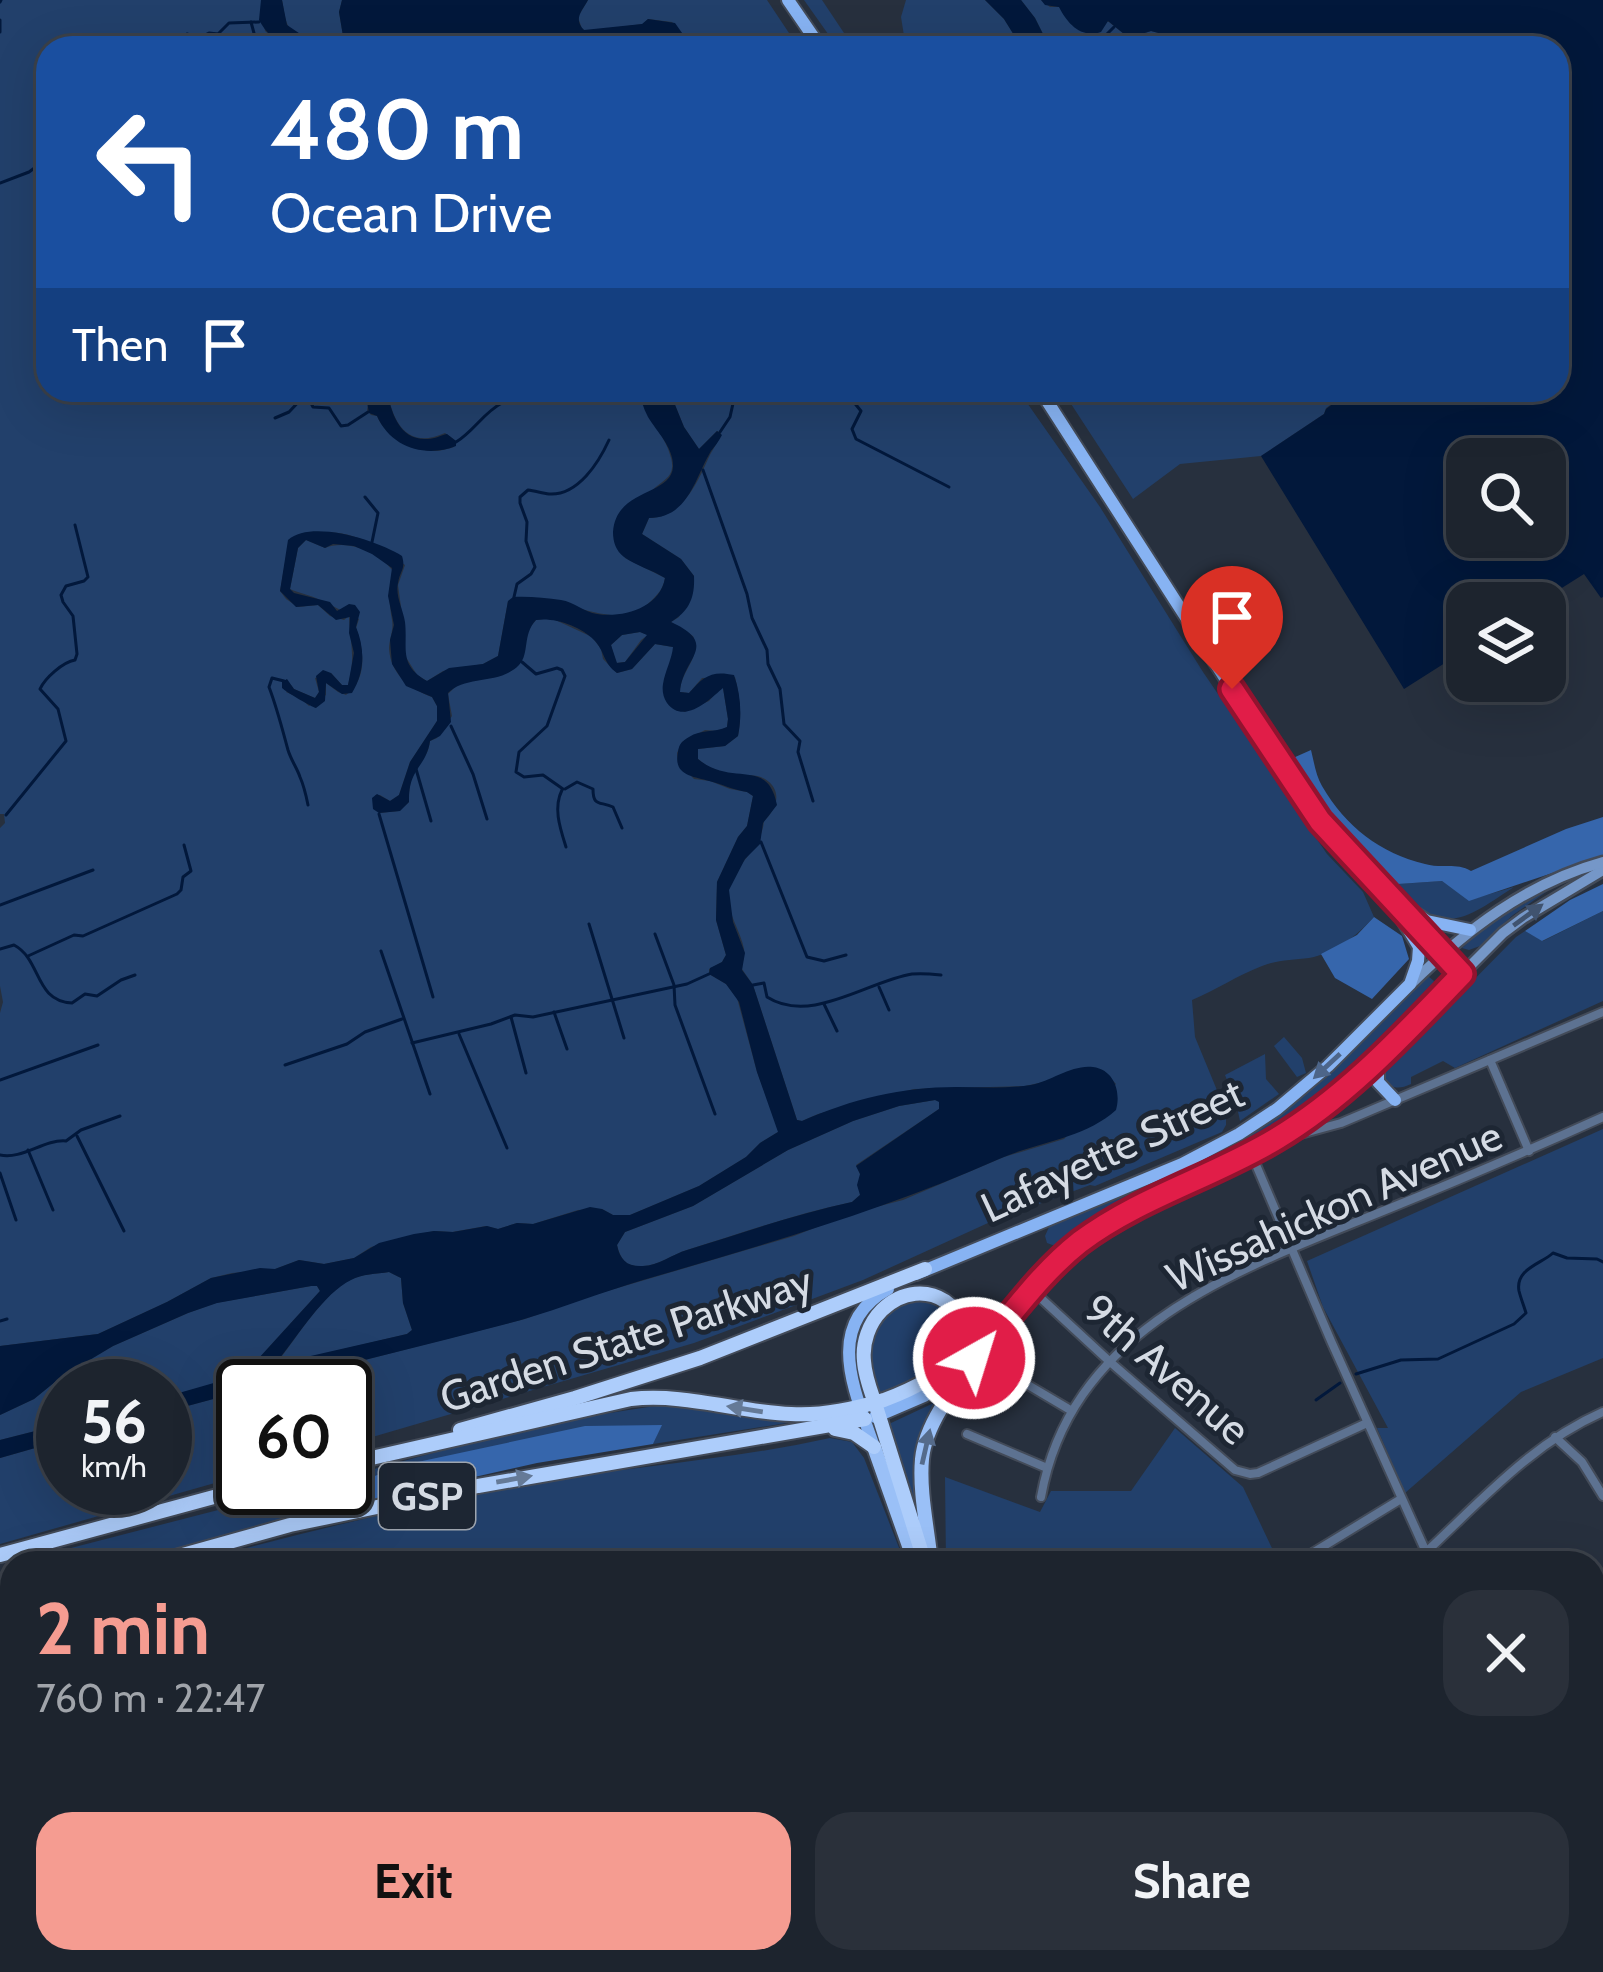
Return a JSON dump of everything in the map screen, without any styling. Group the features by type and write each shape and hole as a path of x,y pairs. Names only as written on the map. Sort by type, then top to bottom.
{"highway":[{"name":"Garden State Parkway","path":"372,1454 653,1374 925,1269"},
{"path":"372,1456 632,1400 676,1398 797,1415 870,1411 926,1380 956,1354 961,1341 956,1312 944,1299 925,1292 906,1295 881,1311 866,1336 864,1358 870,1411 923,1551"},
{"path":"927,1551 922,1471 926,1441 938,1415 992,1337"},
{"name":"GSP","path":"198,1551 478,1486 824,1427 870,1411"},
{"path":"824,1427 854,1433 874,1447 911,1551"},
{"path":"15,1551 216,1496"}],"main road":[{"path":"788,0 812,36"},
{"path":"1048,402 1302,798 1335,840 1462,974"},
{"name":"Lafayette Street","path":"870,1411 849,1364 849,1347 854,1325 879,1294 925,1269 1146,1179 1239,1134 1303,1088 1470,930 1544,884 1574,871 1603,866"},
{"name":"Lafayette Street","path":"992,1337 1070,1250 1114,1219 1273,1141 1332,1101 1523,918 1603,866"},
{"path":"1389,897 1427,921 1470,930"},
{"path":"1389,897 1419,947 1410,984"},
{"path":"1379,1058 1376,1078 1395,1100"},
{"name":"GSP","path":"870,1411 933,1391 966,1366 992,1337"},
{"path":"870,1411 874,1447"}],"street":[{"path":"1273,1141 1330,1128 1603,1012"},
{"path":"1490,1060 1529,1150"},
{"name":"Wissahickon Avenue","path":"1041,1497 1056,1437 1092,1380 1144,1329 1172,1310 1292,1248 1603,1117"},
{"path":"1251,1153 1424,1551"},
{"name":"9th Avenue","path":"1031,1289 1235,1470 1250,1474 1271,1467 1367,1423"},
{"path":"1001,1369 1072,1411"},
{"path":"1427,1551 1530,1455 1603,1412"},
{"path":"967,1434 1047,1468"},
{"path":"1555,1437 1582,1462 1603,1496"},
{"path":"1319,1551 1401,1499"}],"shaded area":[{"path":"0,0 261,0 265,31 271,36 36,36 36,402 368,402 367,410 393,436 434,451 454,447 456,441 445,433 412,436 398,423 390,402 643,402 672,465 669,475 649,495 625,558 665,578 651,601 619,615 543,599 508,601 498,656 483,664 443,671 427,681 417,675 404,654 398,585 405,565 350,535 305,535 289,540 280,591 298,607 318,605 330,616 344,620 349,616 352,666 348,685 331,673 315,678 319,692 315,698 291,685 286,692 309,706 326,695 326,683 346,695 358,681 362,664 359,619 290,589 298,548 306,540 325,548 362,549 393,571 389,649 393,666 403,680 432,697 437,706 437,721 410,762 399,795 390,801 375,795 379,813 399,811 409,802 415,769 430,741 452,716 448,694 457,685 523,658 527,631 536,620 551,618 592,637 617,673 632,669 655,644 673,647 664,680 684,712 709,701 723,688 727,727 705,730 682,742 678,763 694,779 753,796 747,826 717,882 716,920 726,955 709,974 737,998 778,1132 699,1186 630,1215 578,1210 533,1224 434,1231 324,1264 299,1260 275,1269 232,1273 211,1278 98,1334 0,1346 0,828 5,823 0,814"},
{"path":"261,0 282,0 287,25 303,36 272,36 259,20"},
{"path":"282,0 342,0 343,36 300,36 286,22"},
{"path":"342,0 588,0 579,19 584,30 642,24 648,19 675,23 684,36 343,36"},
{"path":"588,0 767,0 791,36 684,36 672,22 648,19 643,24 587,31 578,17"},
{"path":"804,0 822,0 846,36 830,36"},
{"path":"906,0 985,0 1015,36 904,36 901,17"},
{"path":"985,0 1021,0 1044,36 1015,36"},
{"path":"1021,0 1041,0 1050,7 1109,22 1126,36 1044,36"},
{"path":"1041,0 1603,0 1603,597 1584,574 1566,585 1446,582 1446,662 1404,689 1261,456 1335,402 1569,402 1569,36 1167,36 1151,31 1127,36 1108,21 1094,34 1071,24 1059,7"},
{"path":"367,402 390,402 394,416 410,435 428,439 447,434 456,446 433,451 410,448 369,413"},
{"path":"642,402 674,402 699,449 717,431 722,435 682,504 649,518 642,534 681,559 694,576 690,603 671,622 686,630 696,645 680,692 689,693 713,674 734,675 736,683 738,736 725,746 698,749 698,759 724,772 765,781 777,805 763,823 760,844 745,859 729,890 733,922 745,953 742,970 753,985 797,1120 897,1092 1031,1085 1085,1067 1101,1069 1111,1077 1117,1090 1116,1110 1075,1134 778,1240 521,1320 369,1359 298,1359 412,1330 401,1278 389,1272 364,1275 341,1286 279,1359 258,1359 320,1291 317,1286 217,1303 91,1359 36,1359 36,1397 0,1415 0,1346 98,1334 211,1278 275,1269 299,1260 324,1264 354,1258 379,1243 414,1234 533,1224 590,1207 630,1215 699,1186 778,1132 739,1002 726,984 709,974 726,955 716,920 717,882 747,826 753,796 686,774 677,760 687,738 727,727 723,688 697,708 681,712 666,701 663,689 673,647 655,644 632,669 617,673 589,635 559,621 536,620 519,665 448,693 451,722 430,741 411,782 409,802 400,811 379,813 373,809 372,798 377,794 390,801 399,795 410,762 437,721 437,706 432,697 406,686 392,664 394,625 388,596 392,568 354,546 325,548 306,540 298,548 290,589 330,602 337,611 355,605 360,612 356,627 361,669 352,693 342,694 326,683 325,701 316,708 282,688 287,679 294,689 315,698 319,692 316,676 323,670 348,685 354,653 350,617 336,620 318,605 296,607 280,591 288,540 299,534 345,534 402,556 398,593 406,655 427,681 449,668 483,664 498,656 508,601 513,597 561,600 607,615 648,604 665,578 624,557 613,536 623,507 663,483 673,467 668,447","holes":["622,635 647,635 625,662 617,663 611,645","939,1102 939,1109 856,1166 860,1195 852,1202 649,1265 629,1264 620,1255 617,1245 625,1232 693,1206 788,1150 899,1106"]},
{"path":"674,402 1026,402 1327,854 1363,892 1374,917 1328,952 1262,966 1192,1000 1195,1037 1226,1112 1222,1132 1095,1186 988,1223 863,1280 694,1343 372,1437 369,1359 525,1319 903,1200 1004,1157 1064,1139 1116,1084 1104,1071 1069,1072 1025,1086 914,1089 797,1120 753,985 742,969 744,949 728,899 735,873 758,842 775,806 775,789 762,777 725,773 698,759 698,749 725,746 738,736 735,677 702,678 689,693 680,692 695,644 693,636 671,622 679,617 694,576 681,559 642,534 649,518 670,512 686,498 721,433 717,431 699,449"},
{"path":"1070,402 1334,402 1261,456 1180,464 1133,499"},
{"path":"622,635 648,635 625,662 616,663 611,645"},
{"path":"1311,750 1320,782 1342,814 1379,845 1409,859 1471,871 1603,817 1603,856 1469,901 1442,881 1398,884 1352,842 1313,795 1293,758"},
{"path":"1442,881 1469,900 1514,887 1471,913 1448,919 1425,913 1398,884"},
{"path":"1603,884 1603,911 1542,941 1525,931 1570,900"},
{"path":"1549,890 1480,946 1462,948 1491,922"},
{"path":"1603,911 1603,1001 1455,1068 1443,1061 1411,1077 1406,1086 1395,1087 1386,1081 1383,1077 1389,1066 1516,937 1525,931 1543,941"},
{"path":"1374,917 1402,936 1409,959 1372,999 1335,978 1321,954 1357,935"},
{"path":"1428,976 1434,981 1420,1002 1349,1070 1291,1116 1108,1213 1058,1247 1047,1243 1049,1227 1202,1162 1275,1118 1344,1061"},
{"path":"1284,1037 1302,1058 1306,1073 1297,1077 1274,1046"},
{"path":"1265,1054 1266,1079 1279,1094 1240,1121 1225,1075"},
{"path":"935,1100 939,1109 856,1165 860,1195 852,1202 649,1265 628,1264 620,1255 617,1245 625,1232 693,1206 788,1150 853,1121"},
{"path":"1603,1129 1603,1358 1521,1392 1405,1493 1377,1428 1388,1428 1323,1307 1307,1261"},
{"path":"389,1272 401,1278 412,1330 301,1359 280,1359 330,1295 359,1276"},
{"path":"311,1286 320,1291 258,1359 216,1359 216,1384 192,1390 192,1359 91,1359 113,1346 216,1303"},
{"path":"928,1298 956,1330 955,1344 933,1369 879,1395 870,1357 879,1321 901,1302"},
{"path":"216,1382 216,1398 192,1405 192,1389"},
{"path":"216,1398 216,1483 192,1489 192,1405"},
{"path":"34,1399 36,1431 0,1440 0,1415"},
{"path":"938,1401 918,1457 919,1516 891,1423"},
{"path":"665,1405 787,1423 653,1444 661,1426 413,1463 372,1477 372,1470 584,1418"},
{"path":"662,1425 653,1444 537,1463 372,1500 372,1477 413,1463 585,1426"},
{"path":"1175,1428 1243,1487 1273,1551 946,1551 945,1477 1040,1512 1051,1491 1131,1491"},
{"path":"36,1431 36,1448 0,1458 0,1440"},
{"path":"830,1438 852,1442 864,1458 900,1551 238,1551 488,1492"},
{"path":"36,1448 36,1515 102,1515 0,1544 0,1458"},
{"path":"216,1510 216,1515 283,1515 279,1521 171,1551 59,1551"}],"waterway":[{"path":"0,20 0,32"},
{"path":"251,22 255,36"},
{"path":"203,36 218,34 229,23 259,22"},
{"path":"1105,36 1114,27"},
{"path":"187,34 193,36"},
{"path":"0,183 36,167"},
{"path":"275,418 298,402"},
{"path":"310,402 313,407 329,408 341,426 368,412"},
{"path":"456,442 506,402"},
{"path":"720,432 733,402"},
{"path":"854,402 861,411 852,429 856,439 949,487"},
{"path":"514,597 517,584 535,567 520,497 528,490 549,494 569,490 593,467 609,440"},
{"path":"703,470 780,689 784,724 800,741 798,752 813,801"},
{"path":"365,497 378,513 372,542"},
{"path":"6,815 66,741 58,709 40,689 77,654 73,616 61,595 66,586 88,577 75,525"},
{"path":"522,662 536,674 557,668 565,676 547,726 519,752 516,772 524,777 543,775 563,789"},
{"path":"284,681 272,678 269,687 308,805"},
{"path":"451,726 487,819"},
{"path":"416,769 431,821"},
{"path":"565,789 577,782 593,789 596,801 613,807 622,828"},
{"path":"562,790 558,811 566,847"},
{"path":"379,814 433,997"},
{"path":"761,842 807,957 824,961 846,955"},
{"path":"28,956 177,894 183,877 191,871 184,845"},
{"path":"0,905 93,870"},
{"path":"589,924 624,1038"},
{"path":"655,934 715,1114"},
{"path":"0,949 14,945 23,952 44,988 60,1001 97,996 135,975"},
{"path":"381,951 430,1094"},
{"path":"412,1043 515,1015 533,1017 687,984 709,974"},
{"path":"753,985 764,983 767,997 802,1006 840,999 912,974 941,975"},
{"path":"879,987 889,1010"},
{"path":"824,1004 837,1031"},
{"path":"554,1012 567,1049"},
{"path":"511,1017 526,1073"},
{"path":"285,1065 402,1019"},
{"path":"459,1034 507,1148"},
{"path":"0,1080 98,1045"},
{"path":"0,1155 66,1141 81,1130 120,1116"},
{"path":"77,1136 124,1231"},
{"path":"28,1150 53,1210"},
{"path":"0,1173 16,1220"},
{"path":"1356,1374 1401,1360 1438,1359 1514,1324 1526,1313 1519,1291 1521,1277 1553,1253 1603,1262"},
{"path":"0,1321 7,1319"},
{"path":"1316,1400 1340,1383"}],"route":[{"path":"974,1358 1021,1299 1080,1243 1127,1212 1251,1153 1305,1121 1368,1069 1462,974 1320,821 1232,689"}]}
